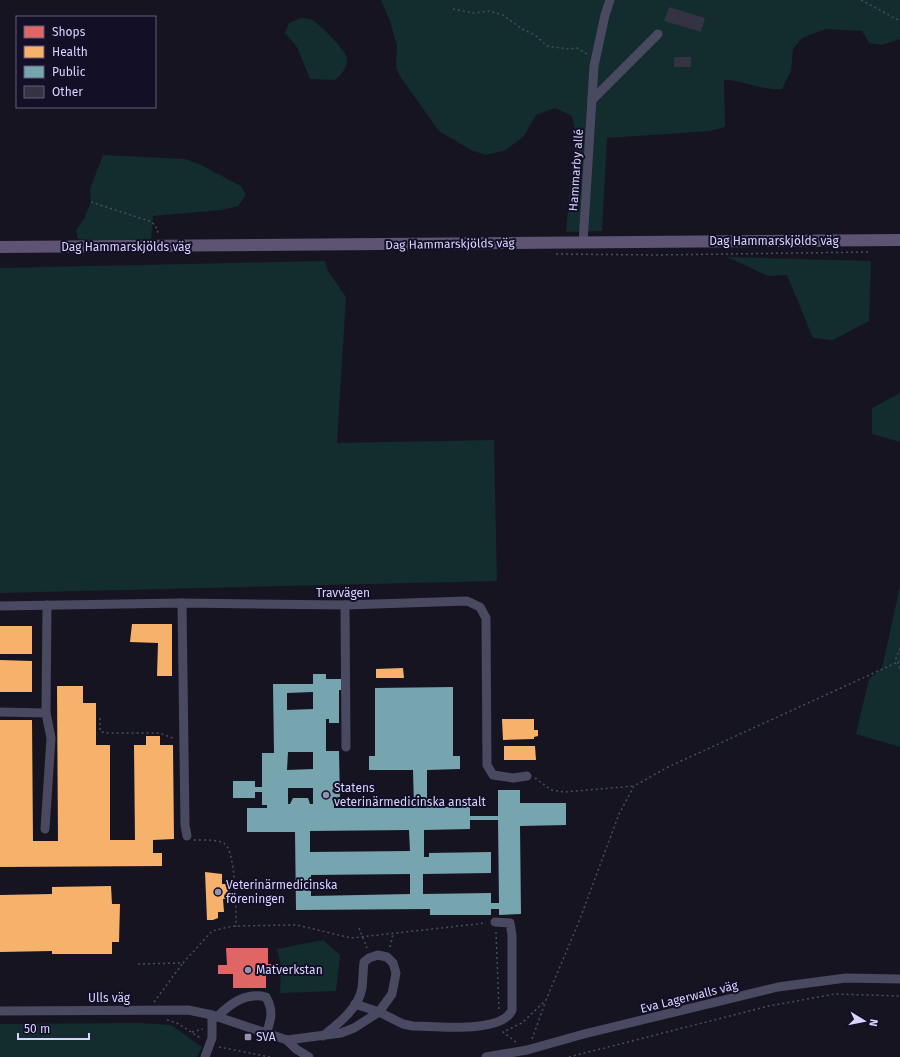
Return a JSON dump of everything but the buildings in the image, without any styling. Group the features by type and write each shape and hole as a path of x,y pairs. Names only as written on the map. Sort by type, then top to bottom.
{"main road":[{"name":"Dag Hammarskjölds väg","path":"0,247 156,247 900,240"}],"street":[{"name":"Hammarby allé","path":"583,243 596,58 605,15 610,0"},
{"path":"592,100 658,34"},
{"name":"Travvägen","path":"0,606 182,603 344,605 467,601 480,607 486,618 487,765 492,775 513,778 527,776"},
{"path":"182,603 185,825 187,836"},
{"path":"45,828 52,738 46,713 47,605"},
{"path":"344,605 346,747"},
{"path":"0,712 46,713"},
{"path":"355,1004 379,1012 395,1021 413,1026 488,1026 508,1017 512,1010 512,935 510,923 495,922"},
{"path":"323,1036 343,1020 355,1004 362,989 364,962 371,957 378,955 387,957"},
{"name":"Ulls väg","path":"0,1011 188,1010 214,1016 287,1040 323,1036 354,1028 379,1012 392,994 395,984 396,973 393,962 387,957"},
{"name":"Eva Lagerwalls väg","path":"486,1057 528,1050 584,1034 778,987 846,978 900,979"},
{"path":"205,1057 210,1045 214,1016 241,998 250,995 266,997 270,1004 272,1018 266,1034"},
{"path":"287,1040 296,1049 310,1057"}],"path":[{"path":"861,0 900,21"},
{"path":"453,9 474,12 489,11 503,15 522,29 535,35 547,46 568,49 577,48 596,58"},
{"path":"91,202 152,222 158,230 156,247"},
{"path":"900,648 896,658 900,670"},
{"path":"527,776 544,784 551,790 565,792 634,786 668,767 900,661"},
{"path":"100,718 100,731 105,733 160,733 184,743"},
{"path":"149,1010 168,981 212,931 236,926 297,925 352,938 495,922 499,1026 503,1032 528,1050 546,1000 580,919 619,814 634,786"},
{"path":"187,836 193,840 221,842 227,847 231,854 234,877 236,926"},
{"path":"360,928 371,957"},
{"path":"387,957 393,934"},
{"path":"138,964 183,963"},
{"path":"569,1057 654,1034 776,1005 835,994 900,996"},
{"path":"503,1032 522,1023 546,1000"},
{"path":"163,1020 177,1023 210,1045 270,1057"}],"green space":[{"path":"381,0 900,0 900,39 882,45 869,43 862,31 826,29 802,38 793,49 791,71 782,89 767,88 731,80 724,80 725,127 710,131 607,138 602,231 566,232 575,131 572,116 555,108 536,115 524,136 506,150 486,155 471,150 439,131 401,78 396,68 397,46 390,21"},
{"path":"301,18 310,19 319,25 332,37 346,55 346,65 335,80 310,79 297,47 285,33 289,23"},
{"path":"103,155 185,159 199,164 241,186 246,195 238,206 222,210 153,216 151,239 108,241 78,239 76,230 84,219 91,202 90,189"},
{"path":"727,257 871,261 869,321 833,340 813,338 787,275 768,276"},
{"path":"325,261 328,271 346,297 337,443 494,440 497,581 0,593 0,268"},
{"path":"900,393 900,442 872,434 872,408"},
{"path":"900,586 900,747 856,734 869,679 882,668"},
{"path":"323,940 340,955 336,991 280,993 281,965 277,949"},
{"path":"140,1023 171,1025 202,1047 197,1057 0,1057 0,1024"}],"place":[{"name":"Statens veterinärmedicinska anstalt","path":"326,795"},
{"name":"Veterinärmedicinska föreningen","path":"218,892"},
{"name":"Matverkstan","path":"248,970"},
{"name":"SVA","path":"248,1037"}]}
